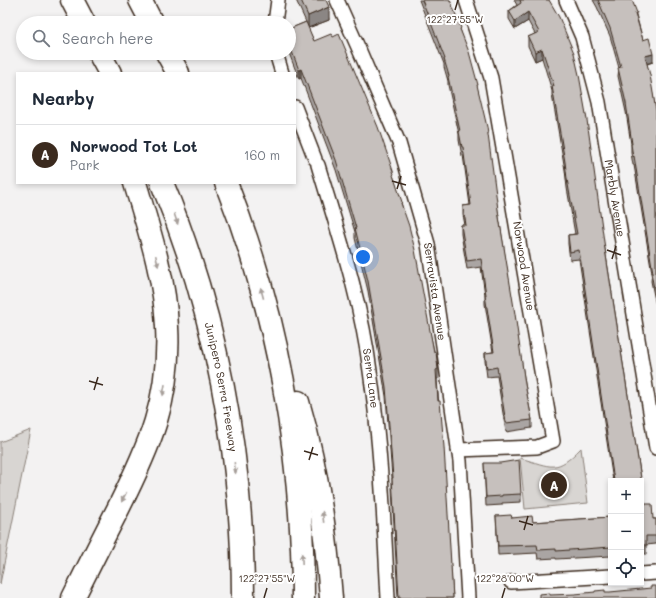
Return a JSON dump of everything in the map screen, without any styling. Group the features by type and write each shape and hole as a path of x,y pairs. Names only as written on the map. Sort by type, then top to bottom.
{"highway":[{"path":"140,0 148,16"},
{"path":"93,60 96,72"},
{"path":"103,60 109,72"},
{"path":"171,60 177,72"},
{"path":"73,598 146,451 158,415 165,382 168,346 164,297 154,250 135,184"},
{"name":"Junipero Serra Freeway","path":"162,184 175,217 198,288 223,392 232,445 238,499 242,552 243,598"},
{"path":"226,184 251,256 267,314 283,386 293,446 301,526 303,598"},
{"path":"267,314 297,398 312,455 321,504 331,598"}],"street":[{"path":"276,16 278,0"},
{"name":"Serravista Avenue","path":"337,0 399,143 428,244 458,450 468,598"},
{"name":"Norwood Avenue","path":"458,450 537,448 553,441 492,78 466,0"},
{"name":"Marbly Avenue","path":"566,0 582,37 599,102 656,448"},
{"path":"278,60 282,72"},
{"name":"Serra Lane","path":"296,110 316,162 355,293 370,370 382,491 388,598"},
{"path":"644,574 656,573"},
{"path":"511,582 608,576"}],"shaded area":[{"path":"31,430 0,584 0,442"},
{"path":"581,448 588,503 525,509 520,458 547,466 553,466 565,462"}],"building":[{"path":"301,0 326,0 329,7 308,16"},
{"path":"422,0 450,0 469,52 478,85 487,127 499,217 532,420 506,423 497,367 487,369 485,353 494,352 481,259 467,261 461,225 466,225 463,206 471,205 463,147 445,59"},
{"path":"520,0 549,0 559,17 574,53 587,120 605,249 641,478 614,478 579,250 570,252 568,235 577,234 552,86 554,86 542,49 535,52 528,37 539,32 528,12 515,21 509,11 521,3"},
{"path":"598,0 632,0 637,13 635,13 643,40 649,38 653,54 645,56 656,111 656,298 631,144 626,103 618,68 621,67 610,28"},
{"path":"306,22 314,41 331,34 333,37 339,34 378,127 394,174 393,175 402,202 401,203 409,226 415,250 434,352 436,352 438,369 436,370 438,401 440,401 444,447 453,598 399,598 393,478 386,387 368,281 356,228 336,160 301,69 299,70 295,60 296,26"},
{"path":"519,460 521,494 486,497 484,463 500,463"},
{"path":"644,498 645,504 652,504 653,519 656,519 656,536 646,536 646,545 644,545"},
{"path":"511,515 512,518 532,516 533,522 608,517 608,547 556,551 556,549 538,550 537,545 498,546 496,516"},
{"path":"651,586 656,586 656,598 539,598 539,594 575,594 605,590 605,592 610,592 651,588"}],"place":[{"name":"Norwood Tot Lot","path":"554,485"}]}
